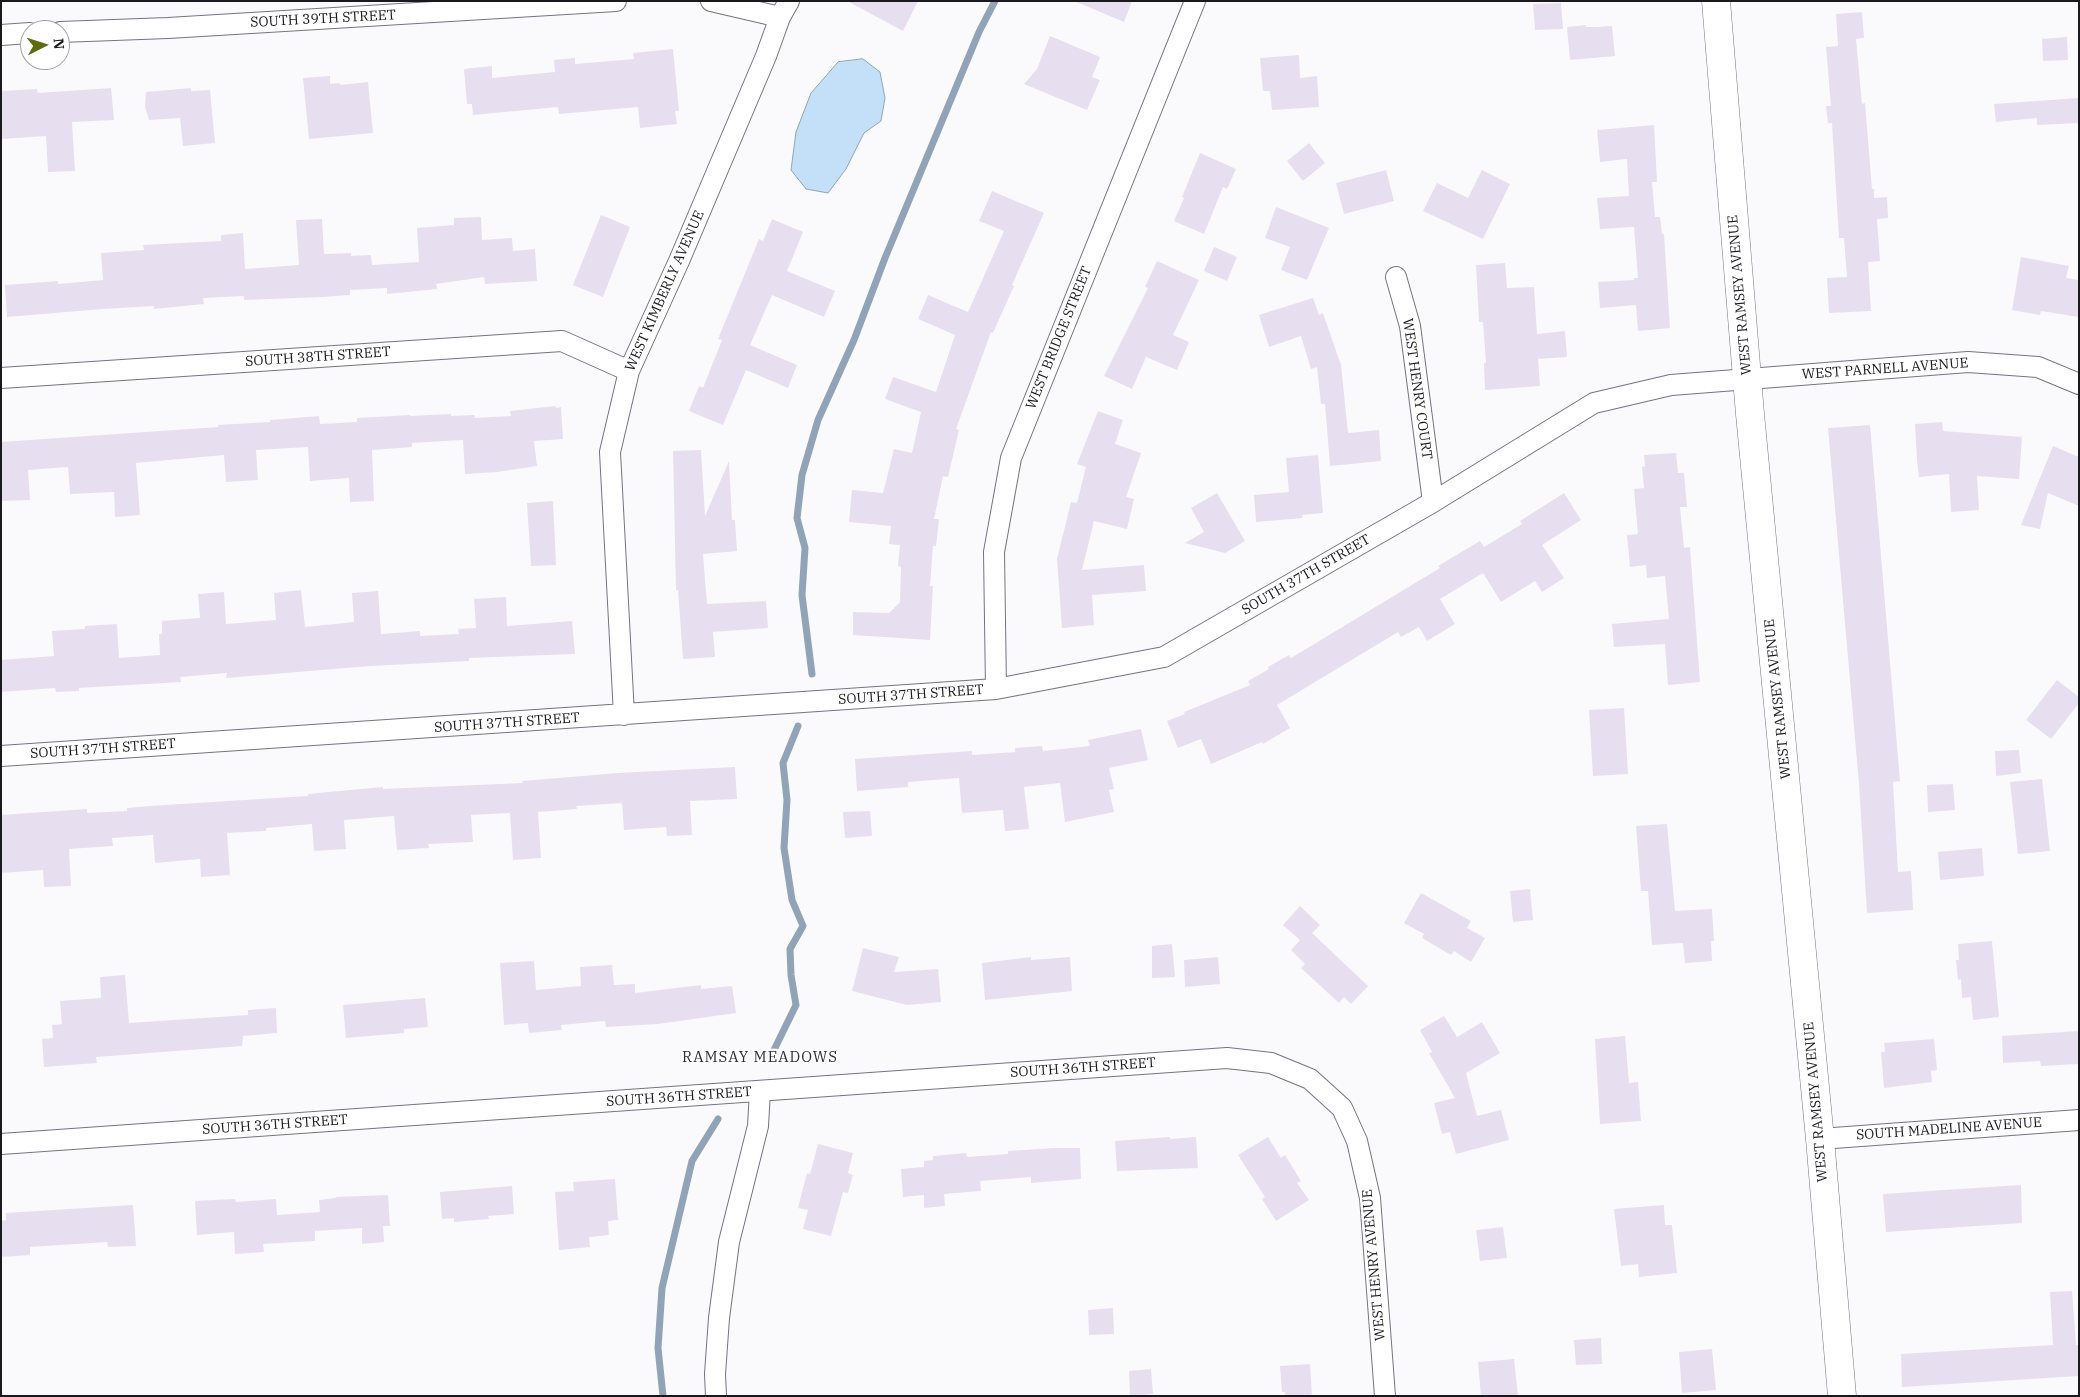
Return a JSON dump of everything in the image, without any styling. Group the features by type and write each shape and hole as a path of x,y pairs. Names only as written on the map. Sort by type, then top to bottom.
{"street":[{"name":"SOUTH 39TH STREET","path":"70,32 168,28 616,1"},
{"path":"711,1 784,9"},
{"name":"WEST BRIDGE STREET","path":"996,689 994,552 1011,458 1195,1"},
{"name":"WEST RAMSEY AVENUE","path":"1716,1 1747,379 1820,1139 1842,1396"},
{"name":"WEST KIMBERLY AVENUE","path":"624,715 610,452 629,370 694,226 784,9"},
{"path":"1,35 20,34"},
{"name":"WEST HENRY COURT","path":"1396,277 1410,326 1433,502"},
{"name":"SOUTH 38TH STREET","path":"1,378 562,341 629,370"},
{"name":"WEST PARNELL AVENUE","path":"1747,379 1968,362 2038,367 2079,384"},
{"name":"SOUTH 37TH STREET","path":"1,756 996,689 1164,658 1433,502 1594,403 1671,385 1747,379"},
{"name":"SOUTH 36TH STREET","path":"1,1144 1227,1058 1271,1063 1310,1079 1342,1108"},
{"path":"716,1396 715,1374 719,1318 730,1242 758,1126 760,1091"},
{"name":"WEST HENRY AVENUE","path":"1342,1108 1357,1141 1370,1198 1385,1396"},
{"name":"SOUTH MADELINE AVENUE","path":"1820,1139 2079,1120"}],"water":[{"path":"863,59 880,72 885,98 881,121 864,133 846,169 828,193 806,189 791,170 796,132 811,93 838,62"}],"building":[{"path":"847,1 918,1 903,31"},
{"path":"1074,1 1132,1 1124,22"},
{"path":"1561,3 1563,29 1535,30 1533,4"},
{"path":"1862,12 1864,38 1856,39 1862,104 1865,103 1872,189 1874,189 1874,198 1887,197 1888,218 1877,219 1880,261 1868,262 1871,311 1829,313 1827,278 1847,277 1844,238 1839,238 1832,123 1828,123 1826,106 1831,106 1826,47 1838,46 1836,14"},
{"path":"1586,25 1586,27 1612,26 1615,56 1570,60 1567,27"},
{"path":"1050,36 1100,57 1092,77 1100,80 1087,110 1024,84 1037,69"},
{"path":"2067,37 2068,60 2043,61 2042,39"},
{"path":"673,49 679,111 675,111 677,124 640,128 638,107 559,114 558,107 473,115 472,104 467,104 464,69 492,66 492,78 555,72 554,60 575,58 575,64 634,59 633,53"},
{"path":"1299,55 1300,78 1317,76 1319,107 1272,110 1270,91 1263,91 1260,58"},
{"path":"330,76 330,84 340,83 340,85 368,82 373,133 309,139 303,78"},
{"path":"111,88 114,120 72,122 75,171 48,172 46,136 1,139 1,91 37,89 38,93"},
{"path":"191,88 191,91 210,90 215,143 183,146 180,118 149,120 145,107 146,92"},
{"path":"2079,98 2079,123 2037,125 2037,118 1996,122 1994,104"},
{"path":"1654,125 1657,182 1652,182 1655,217 1660,217 1662,234 1664,234 1670,328 1638,331 1636,305 1600,308 1598,282 1634,280 1634,278 1638,278 1634,227 1600,229 1597,198 1629,196 1627,159 1600,162 1597,130"},
{"path":"1309,143 1325,163 1303,181 1287,161"},
{"path":"1200,153 1236,169 1227,189 1223,187 1204,234 1174,221"},
{"path":"1386,170 1394,201 1344,214 1336,183"},
{"path":"1482,170 1510,184 1483,239 1423,211 1437,183 1468,198"},
{"path":"992,191 1044,213 1012,285 1014,286 993,333 991,332 956,429 959,430 948,477 943,476 934,519 939,519 936,546 933,546 930,586 933,586 930,640 853,635 853,612 889,613 900,602 901,567 898,566 900,545 889,544 891,526 849,522 852,490 883,493 894,449 912,453 921,412 885,399 893,377 936,392 955,335 918,319 928,295 968,312 1004,231 979,221"},
{"path":"1276,207 1329,228 1307,280 1281,270 1290,247 1265,238"},
{"path":"601,215 630,227 603,297 573,285"},
{"path":"481,217 482,240 512,238 513,251 535,249 537,281 485,284 484,277 436,284 437,289 387,294 387,288 350,290 350,295 323,297 244,300 244,296 203,298 204,304 154,309 154,306 7,317 5,285 58,281 58,284 103,280 101,253 144,250 143,245 221,241 221,235 243,233 245,269 299,265 296,220 322,219 324,254 351,253 351,256 371,255 372,265 419,262 417,228 454,225 454,218"},
{"path":"772,219 803,232 787,271 835,291 824,317 772,295 750,345 797,365 788,388 746,370 723,425 689,411 699,386 703,388 722,340 718,339 759,239 763,241"},
{"path":"1214,247 1237,257 1227,281 1204,271"},
{"path":"2021,257 2069,266 2066,278 2079,280 2079,317 2041,311 2040,315 2012,310"},
{"path":"1157,261 1199,280 1173,335 1189,342 1177,370 1146,357 1132,389 1104,376 1148,288 1145,287"},
{"path":"1505,263 1507,288 1534,287 1537,334 1565,331 1567,357 1538,359 1540,386 1485,390 1484,363 1486,363 1483,322 1479,322 1476,265"},
{"path":"1313,298 1319,315 1323,313 1341,365 1348,433 1379,430 1381,461 1330,466 1325,404 1321,404 1317,367 1311,369 1301,336 1269,347 1259,315"},
{"path":"556,406 556,408 561,407 563,439 534,441 537,466 497,472 465,474 463,440 412,443 412,447 372,450 374,501 350,502 349,478 310,481 308,447 256,450 258,480 226,482 224,455 136,463 140,515 115,517 114,492 70,494 68,467 28,470 30,500 1,501 1,442 218,427 218,425 270,422 270,420 319,416 320,424 357,422 357,418 410,415 474,415 475,418 511,416 510,411"},
{"path":"1098,411 1123,420 1115,444 1141,453 1126,497 1134,499 1127,529 1094,521 1082,570 1144,565 1146,591 1092,595 1094,625 1062,628 1057,559 1071,502 1077,503 1086,467 1077,464"},
{"path":"1942,422 1943,431 2022,437 2019,479 1977,476 1979,510 1951,512 1949,474 1919,477 1917,460 1915,424"},
{"path":"1870,425 1900,781 1893,782 1898,872 1911,871 1913,910 1867,913 1859,784 1828,428"},
{"path":"2053,446 2079,457 2079,506 2048,493 2040,529 2021,525"},
{"path":"701,450 705,516 729,461 732,520 735,520 737,551 703,554 707,604 766,601 768,628 713,632 715,657 683,659 678,590 676,590 673,451"},
{"path":"1676,453 1678,473 1684,473 1687,507 1680,507 1684,548 1690,547 1700,682 1668,685 1665,644 1614,647 1612,624 1669,619 1665,576 1647,578 1646,565 1630,567 1627,535 1638,534 1634,489 1644,488 1642,467 1645,466 1644,455"},
{"path":"1318,455 1323,513 1302,515 1303,518 1256,522 1254,495 1289,492 1286,458"},
{"path":"1217,493 1245,541 1225,553 1185,543 1204,532 1191,508"},
{"path":"1564,493 1581,520 1542,545 1564,578 1542,592 1535,581 1501,602 1483,573 1440,599 1455,624 1427,641 1419,627 1401,637 1398,632 1277,705 1290,728 1263,744 1262,742 1211,764 1201,739 1178,748 1167,721 1250,685 1248,681 1269,669 1268,667 1289,655 1291,658 1440,568 1438,566 1480,541 1484,547 1522,524 1520,521"},
{"path":"553,501 556,565 531,566 527,503"},
{"path":"301,590 305,627 354,622 352,593 378,591 381,634 420,631 420,636 459,634 458,629 476,628 474,599 506,597 507,626 572,621 575,654 469,658 469,661 370,666 226,678 227,673 180,677 181,682 79,688 79,691 56,692 55,688 1,692 1,660 54,656 52,631 85,629 85,626 117,624 119,658 160,655 159,634 162,634 162,621 200,618 198,594 224,592 226,624 276,620 274,593"},
{"path":"2057,680 2079,697 2079,703 2051,739 2026,720"},
{"path":"1624,708 1628,774 1593,776 1589,710"},
{"path":"1141,729 1148,760 1109,768 1114,789 1109,790 1114,812 1065,822 1060,783 1024,787 1029,829 1005,831 1003,810 962,813 959,778 908,782 908,787 857,791 855,759 972,751 972,755 1015,752 1015,748 1042,746 1043,751 1090,746 1088,740"},
{"path":"2019,750 2021,773 1996,776 1995,751"},
{"path":"735,767 737,799 690,801 692,835 667,836 666,827 624,830 622,803 576,806 577,809 538,812 541,858 513,860 510,813 471,815 473,842 428,844 429,848 397,850 394,816 344,820 346,849 314,851 312,824 266,828 266,831 227,833 230,875 201,877 200,859 155,863 153,835 112,838 113,846 69,849 71,886 44,887 43,870 1,873 1,815 87,809 87,813 127,811 127,808 308,796 308,794 383,787 383,789 523,783 522,781 618,773"},
{"path":"2042,779 2050,851 2018,854 2010,782"},
{"path":"1953,784 1955,810 1928,812 1927,785"},
{"path":"870,811 872,836 845,838 843,812"},
{"path":"1667,824 1675,911 1712,909 1714,941 1711,941 1712,961 1685,963 1683,943 1652,945 1648,891 1641,891 1636,826"},
{"path":"1982,848 1984,876 1940,880 1938,852"},
{"path":"1530,889 1533,920 1513,922 1510,891"},
{"path":"1421,893 1471,921 1467,928 1485,938 1471,962 1454,951 1451,955 1422,938 1424,934 1404,923"},
{"path":"1300,906 1320,925 1312,933 1368,986 1351,1004 1344,997 1339,1003 1301,968 1305,964 1291,950 1300,940 1283,925"},
{"path":"1992,941 1999,1017 1973,1020 1971,997 1962,998 1961,979 1958,980 1956,960 1959,960 1958,944"},
{"path":"1172,944 1175,977 1152,978 1152,946"},
{"path":"863,948 899,957 894,972 938,969 941,1002 907,1005 852,991"},
{"path":"1031,957 1031,960 1070,957 1072,991 985,1000 982,963"},
{"path":"1218,957 1220,984 1185,987 1184,960"},
{"path":"534,961 536,990 581,986 580,967 612,965 614,985 635,984 635,993 701,985 701,989 732,986 736,1013 658,1024 606,1027 605,1021 561,1025 562,1030 529,1033 528,1023 504,1025 500,963"},
{"path":"125,975 129,1023 248,1015 248,1010 276,1008 277,1033 243,1036 242,1046 96,1057 97,1063 44,1067 42,1039 53,1038 52,1025 62,1024 60,1001 101,998 100,977"},
{"path":"425,998 428,1027 404,1029 404,1033 346,1038 343,1005"},
{"path":"1444,1016 1457,1037 1482,1022 1500,1053 1466,1073 1477,1116 1501,1110 1509,1140 1456,1154 1450,1132 1442,1134 1434,1103 1455,1098 1429,1053 1432,1052 1420,1030"},
{"path":"2079,1031 2079,1064 2041,1066 2040,1061 2003,1063 2002,1036"},
{"path":"1625,1036 1629,1083 1638,1082 1641,1121 1600,1124 1595,1039"},
{"path":"1934,1039 1937,1070 1931,1071 1932,1082 1884,1088 1881,1052 1885,1052 1884,1043"},
{"path":"1170,1137 1170,1139 1196,1137 1198,1168 1117,1171 1115,1141"},
{"path":"1268,1137 1281,1158 1285,1155 1301,1181 1297,1183 1309,1200 1276,1221 1262,1199 1265,1197 1238,1155"},
{"path":"818,1144 853,1153 848,1173 853,1175 848,1193 843,1192 831,1236 803,1229 808,1210 798,1208 807,1173 810,1174"},
{"path":"1080,1148 1081,1179 1031,1183 1031,1177 980,1181 981,1191 944,1194 945,1206 924,1208 924,1195 903,1197 901,1169 924,1167 924,1161 933,1160 933,1156 966,1153 967,1157 1008,1154 1008,1151"},
{"path":"615,1179 618,1220 608,1221 609,1235 589,1237 590,1247 559,1250 555,1192 574,1191 573,1182"},
{"path":"2021,1185 2022,1223 1886,1232 1883,1194"},
{"path":"512,1186 514,1214 488,1216 489,1219 454,1222 454,1218 442,1219 440,1192"},
{"path":"388,1195 390,1226 383,1226 384,1242 362,1244 362,1228 315,1231 315,1241 263,1244 264,1252 235,1254 234,1232 197,1235 195,1201 235,1199 236,1202 276,1199 277,1215 320,1212 319,1200 336,1197"},
{"path":"133,1205 136,1246 108,1247 107,1242 30,1247 30,1255 1,1257 1,1221 6,1220 6,1213"},
{"path":"1664,1205 1665,1225 1672,1225 1677,1273 1639,1277 1638,1264 1621,1266 1614,1209"},
{"path":"1503,1227 1507,1258 1480,1261 1476,1230"},
{"path":"2072,1291 2076,1345 2079,1345 2079,1376 1902,1387 1901,1354 2053,1345 2050,1292"},
{"path":"1113,1308 1114,1334 1089,1335 1088,1310"},
{"path":"1601,1338 1602,1364 1576,1365 1574,1340"},
{"path":"1712,1349 1716,1390 1682,1393 1679,1352"},
{"path":"1514,1359 1518,1396 1481,1396 1478,1362"},
{"path":"1310,1364 1312,1396 1285,1396 1285,1392 1282,1392 1280,1366"},
{"path":"1151,1369 1153,1394 1130,1396 1129,1371"}],"waterway":[{"path":"812,674 802,595 805,548 797,518 802,475 818,420 854,340 885,258 979,32 995,1"},
{"path":"774,1050 796,1005 791,975 790,949 803,926 792,900 784,848 787,800 783,763 798,726"},
{"path":"663,1396 658,1348 662,1288 692,1161 718,1119"}],"district":[{"name":"RAMSAY MEADOWS","path":"760,1058"}]}
